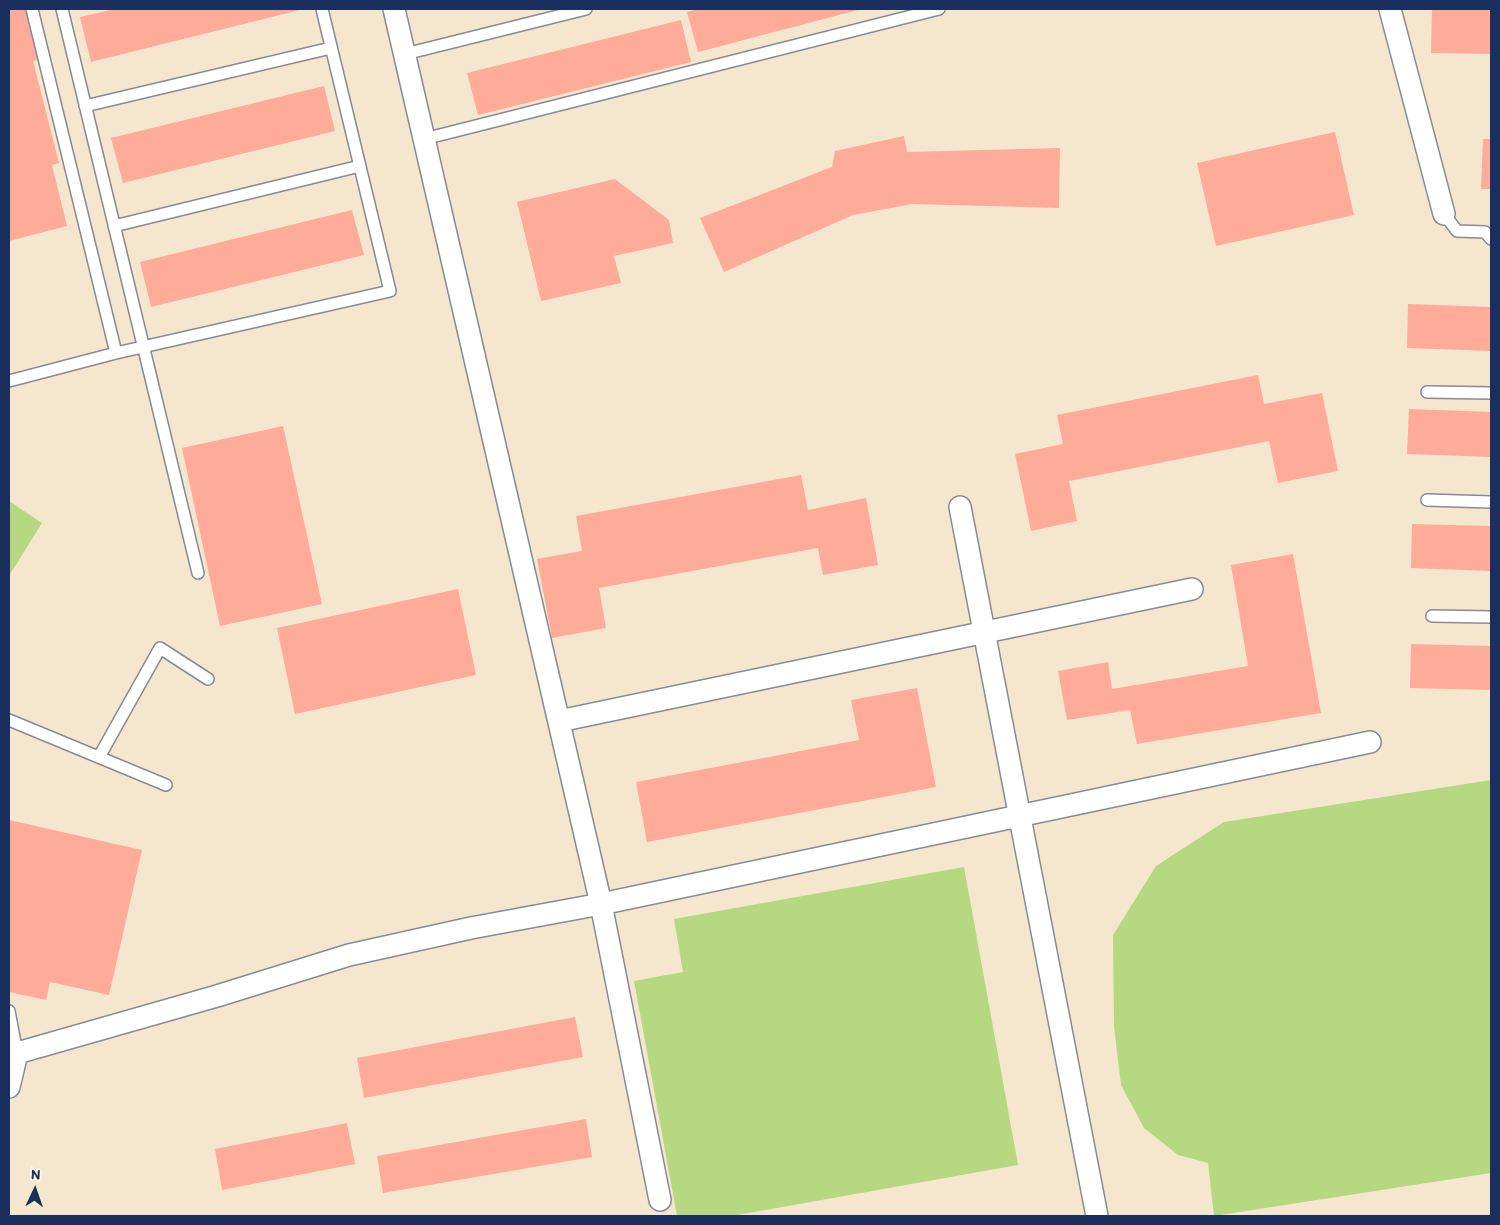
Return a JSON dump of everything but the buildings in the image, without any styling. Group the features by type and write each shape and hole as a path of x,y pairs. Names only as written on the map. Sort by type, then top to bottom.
{"street":[{"path":"394,9 601,904 660,1200"},
{"path":"1390,9 1444,214"},
{"path":"960,507 1097,1216"},
{"path":"559,721 1192,589"},
{"path":"9,1087 17,1053 217,996 349,955 471,928 601,904 1370,742"}],"lane":[{"path":"32,9 116,354"},
{"path":"62,9 198,573"},
{"path":"9,381 143,347 390,291 322,9"},
{"path":"405,54 586,9"},
{"path":"424,139 901,13 938,9"},
{"path":"85,106 331,48"},
{"path":"114,226 360,166"},
{"path":"1444,214 1457,231 1485,232 1491,239"},
{"path":"1427,392 1491,393"},
{"path":"1426,500 1491,502"},
{"path":"1432,616 1491,617"},
{"path":"99,757 160,648 208,679"},
{"path":"9,720 166,785"},
{"path":"9,1011 17,1053"}],"green space":[{"path":"9,501 42,523 9,576"},
{"path":"1491,780 1491,1173 1214,1216 1208,1163 1178,1155 1144,1128 1121,1085 1114,1027 1113,935 1156,866 1224,822"},
{"path":"964,867 1018,1165 732,1216 677,1216 634,981 683,972 674,919"}]}
